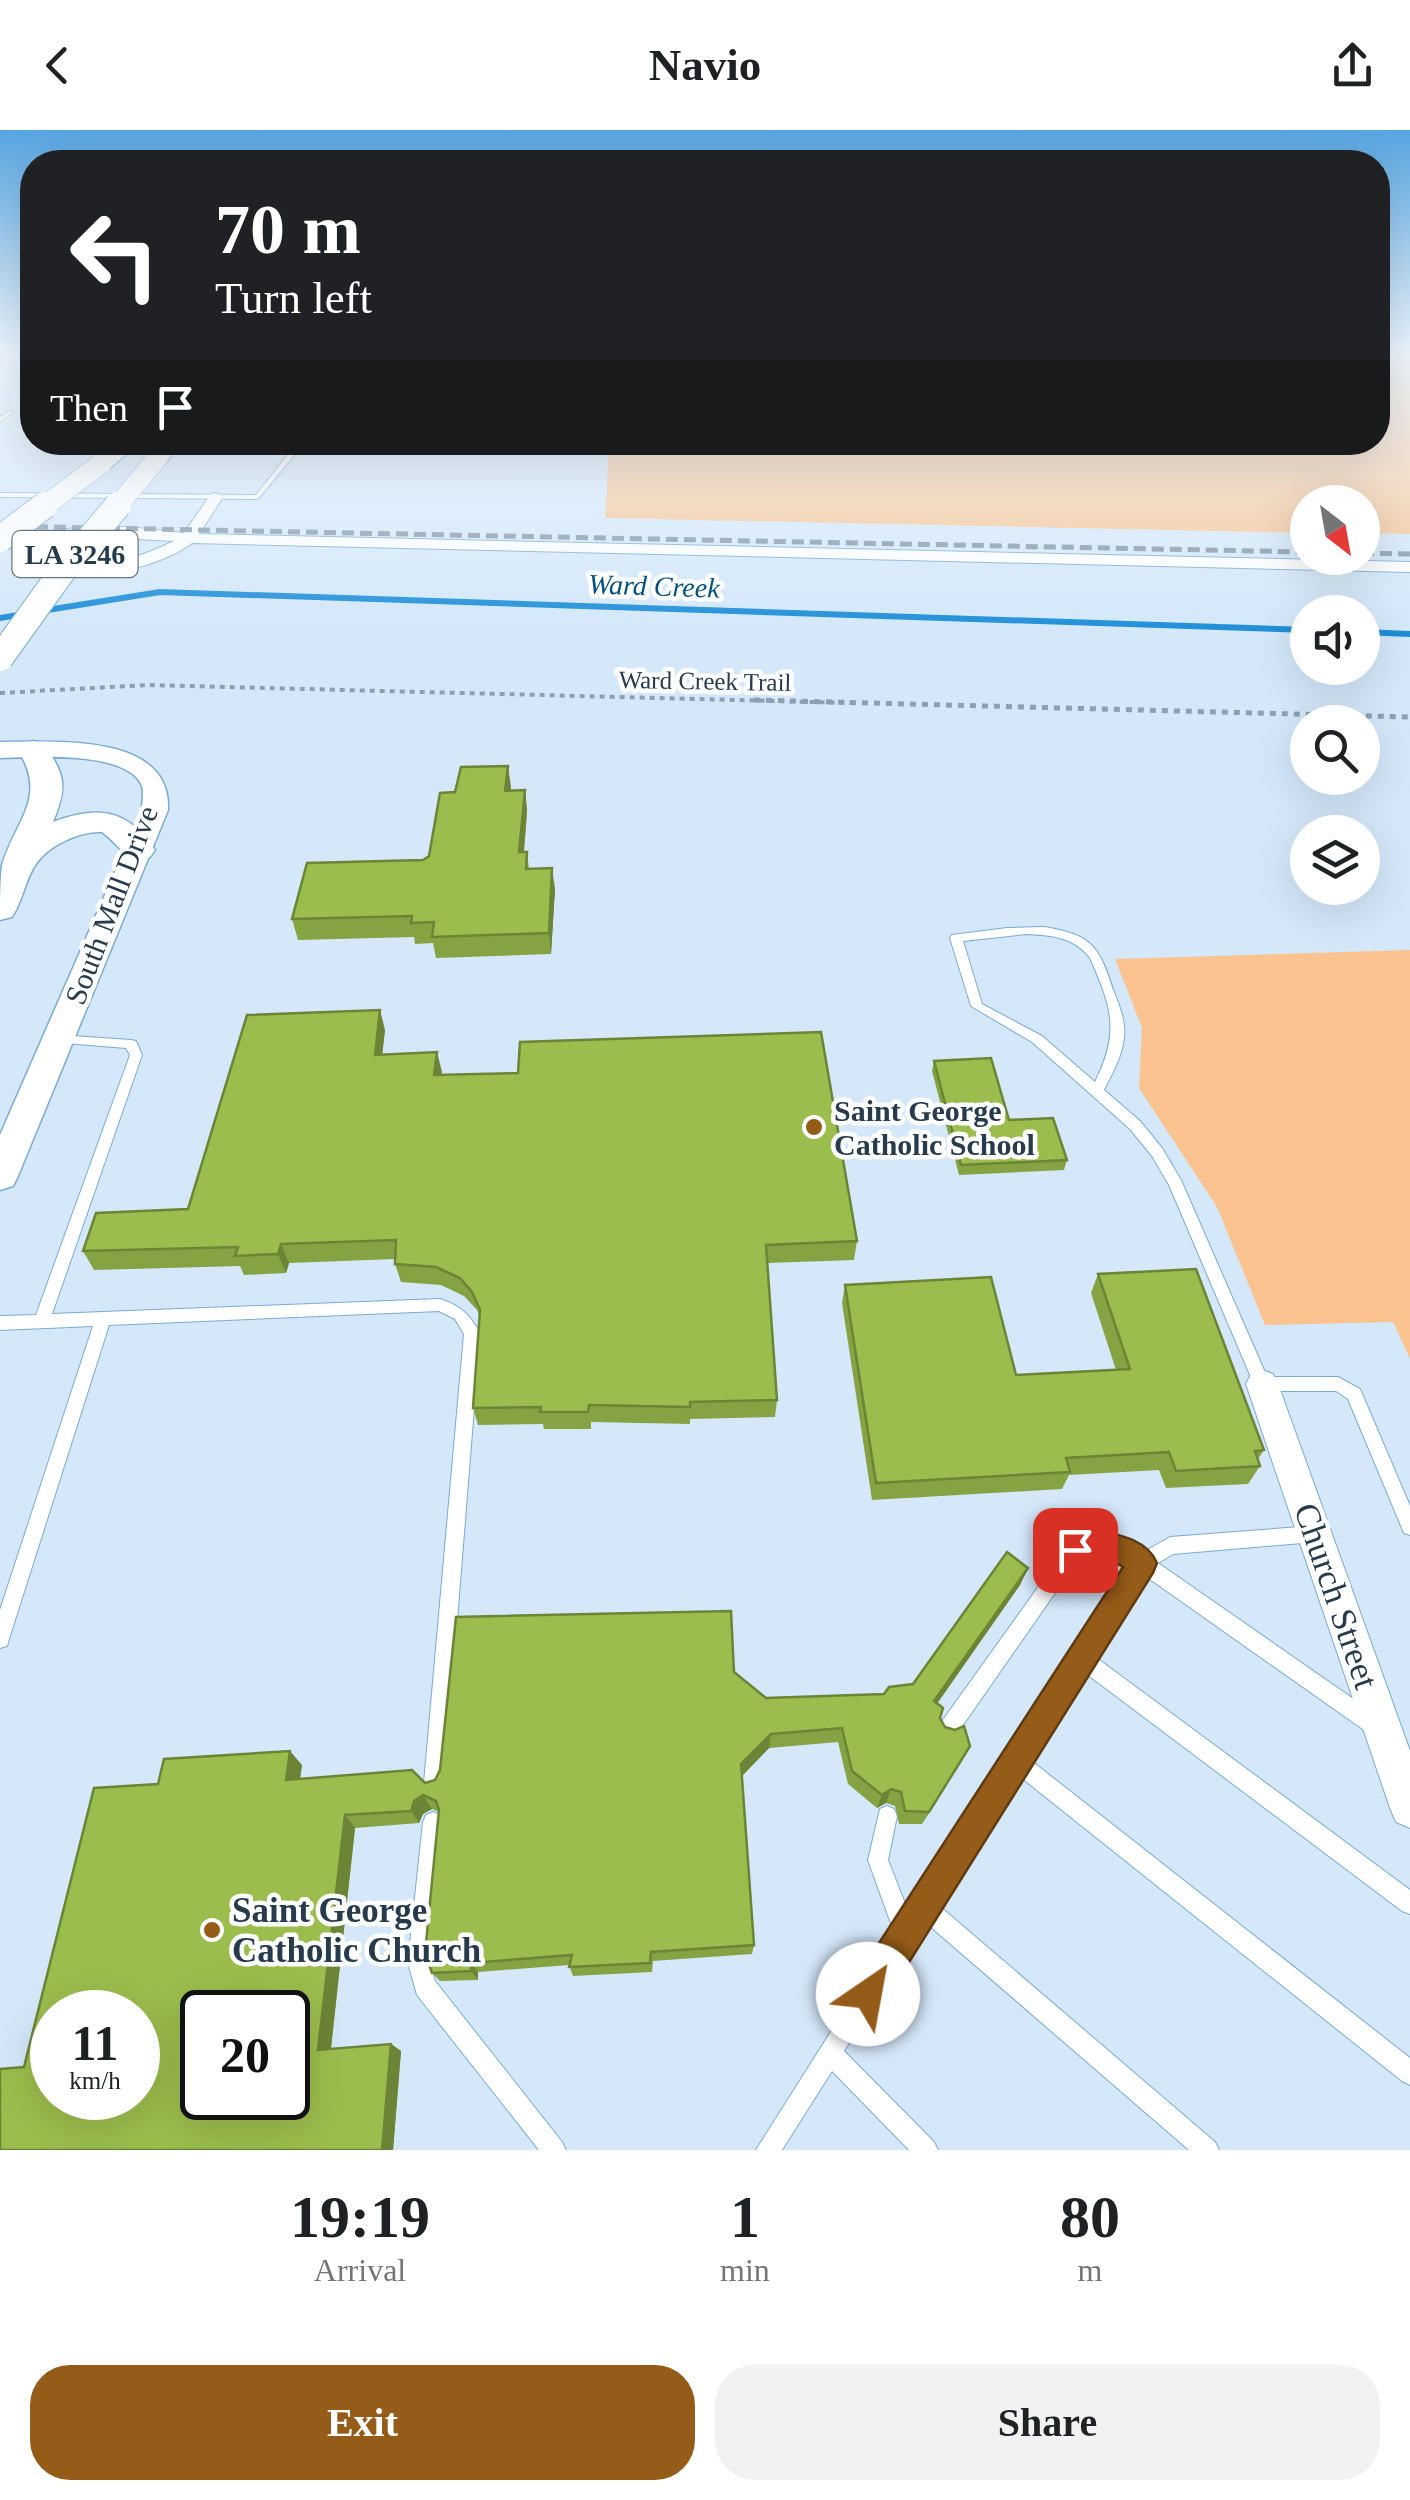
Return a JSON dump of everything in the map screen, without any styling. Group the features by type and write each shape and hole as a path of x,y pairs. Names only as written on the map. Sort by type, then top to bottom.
{"main road":[{"path":"0,538 113,455"},
{"name":"LA 3246","path":"0,658 61,572 162,455"},
{"path":"0,909 45,803 48,772 16,750"},
{"path":"23,857 65,829 91,821 114,822 128,832 138,850"}],"street":[{"path":"216,498 188,538 170,551 142,561 88,569 37,566 23,556 39,541 66,534 188,538 1410,567"},
{"name":"South Mall Drive","path":"0,1176 155,810 154,786 141,770 110,755 16,750"},
{"name":"Church Street","path":"1262,1384 1410,1808"}],"lane":[{"path":"0,495 258,498 292,455"},
{"path":"1096,1092 1117,1053 1121,1023 1092,950 1072,938 1041,931 956,938 976,1006 1037,1039 1096,1092 1135,1125 1157,1152 1176,1184 1262,1384 1338,1384 1354,1394 1410,1526"},
{"path":"42,1321 136,1056 132,1044 58,1039"},
{"path":"0,1323 440,1305 460,1314 472,1333 434,1783"},
{"path":"0,1639 103,1318"},
{"path":"768,2150 1142,1563 1170,1546 1315,1534"},
{"path":"947,1731 1075,1550 1099,1544 1121,1549 1384,1732"},
{"path":"1081,1658 1410,1903"},
{"path":"1016,1762 1410,2073"},
{"path":"887,1816 878,1860 906,1934"},
{"path":"434,1822 419,1963 425,1987 547,2147"},
{"path":"923,1906 1206,2150"},
{"path":"830,2052 926,2150"}],"path":[{"name":"Ward Creek Trail","path":"0,693 149,685 1410,716"}],"shaded area":[{"path":"1390,446 1410,446 1410,534 1380,533 1380,485 1290,485 1290,533 605,518 608,455 1390,455"},
{"path":"1410,950 1410,1359 1393,1322 1265,1325 1217,1207 1139,1088 1142,1028 1115,959"}],"building":[{"path":"508,766 505,791 525,790 519,852 527,852 526,869 552,868 549,933 432,937 434,922 411,923 412,916 292,919 307,863 423,860 429,856 440,793 455,792 461,767"},
{"path":"380,1010 375,1055 437,1052 434,1075 518,1073 520,1042 821,1032 857,1241 766,1245 777,1400 690,1402 690,1407 589,1405 588,1412 540,1412 541,1407 473,1408 480,1310 472,1292 460,1278 436,1267 395,1264 396,1240 281,1244 278,1254 235,1256 238,1247 83,1251 96,1213 188,1209 247,1015"},
{"path":"991,1058 1009,1120 1053,1118 1067,1160 961,1165 934,1061"},
{"path":"1196,1269 1264,1450 1255,1451 1260,1466 1176,1471 1169,1452 1066,1458 1070,1472 876,1483 845,1285 991,1277 1016,1375 1130,1369 1098,1274"},
{"path":"1007,1552 1028,1568 934,1701 943,1708 940,1718 945,1727 955,1730 964,1726 970,1746 929,1812 905,1811 901,1792 891,1789 882,1795 852,1771 842,1728 771,1734 741,1764 754,1945 651,1952 650,1963 569,1967 572,1955 471,1963 471,1971 432,1973 425,1953 439,1810 436,1801 423,1795 414,1801 411,1811 345,1815 318,2050 391,2044 382,2150 0,2150 0,2069 24,2067 30,2043 30,2120 160,2120 160,1990 43,1990 94,1788 158,1784 164,1759 290,1751 286,1780 412,1770 425,1783 435,1780 440,1770 456,1617 731,1611 734,1672 766,1698 884,1694 889,1687 913,1684"}],"waterway":[{"name":"Ward Creek","path":"41,611 160,592 1290,629"},
{"name":"Ward Creek","path":"0,618 24,614"},
{"name":"Ward Creek","path":"1380,633 1410,634"}],"railway":[{"path":"0,526 1290,552"},
{"path":"1380,553 1410,554"}],"place":[{"name":"Saint George Catholic School","path":"814,1127"},
{"name":"Saint George Catholic Church","path":"212,1930"}],"route":[{"path":"868,1994 1142,1563 1121,1549 1099,1544 1075,1550"}]}
